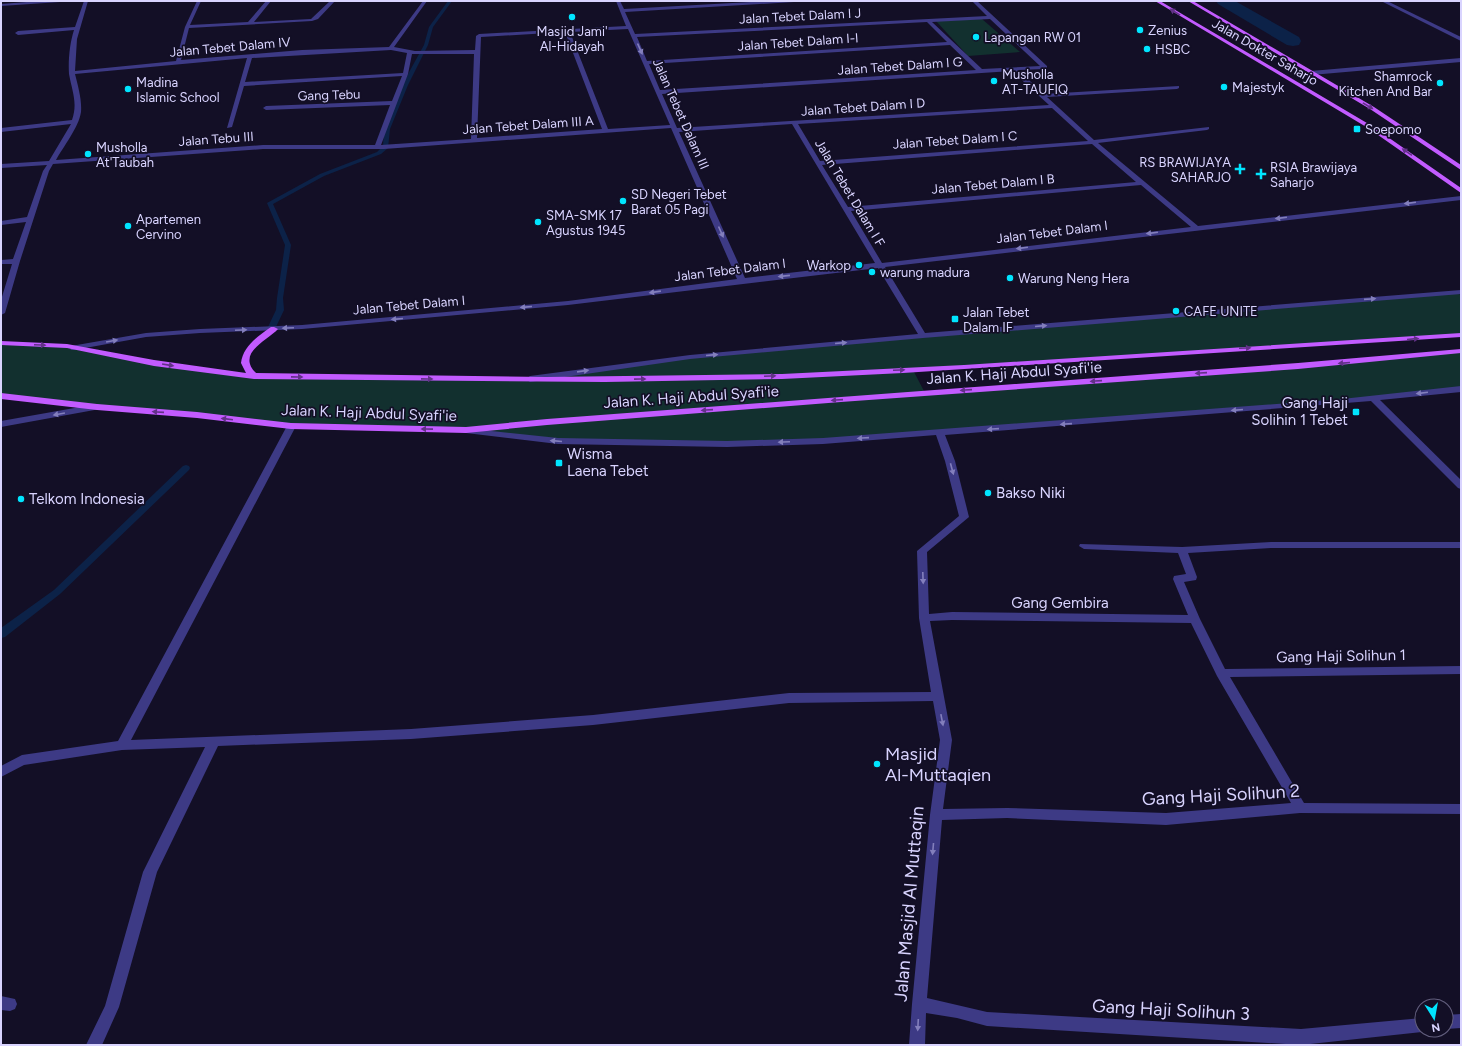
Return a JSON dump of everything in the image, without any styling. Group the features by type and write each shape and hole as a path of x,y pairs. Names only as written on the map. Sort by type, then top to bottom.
{"main road":[{"name":"Jalan Dokter Saharjo","path":"1157,1 1370,127 1461,191"},
{"name":"Jalan Dokter Saharjo","path":"1190,1 1402,128 1461,168"},
{"path":"254,376 247,368 246,361 248,353 252,346 260,338 274,329"},
{"name":"Jalan K. Haji Abdul Syafi'ie","path":"1,343 74,348 154,363 254,376 517,380 731,378 937,369 1374,342 1461,335"},
{"name":"Jalan K. Haji Abdul Syafi'ie","path":"1,396 97,407 197,415 291,426 466,430 547,422 1271,369 1383,360 1461,351"}],"street":[{"path":"1,5 60,1"},
{"path":"1,313 16,260 46,171 75,122 78,112 77,92 72,73 74,39 86,1"},
{"path":"178,62 187,27 199,1"},
{"path":"250,24 269,1"},
{"path":"187,27 312,20 316,18 333,1"},
{"path":"391,48 426,1"},
{"name":"Jalan Tebet Dalam III","path":"618,1 742,281"},
{"path":"623,11 794,1"},
{"name":"Jalan Tebet Dalam I G","path":"659,92 1045,67 974,1"},
{"path":"1383,1 1461,39"},
{"name":"Jalan Tebet Dalam I J","path":"634,36 991,17"},
{"path":"928,20 980,71"},
{"path":"474,141 477,52 480,35 629,27"},
{"path":"18,33 77,28"},
{"path":"567,30 606,131"},
{"name":"Jalan Tebet Dalam I-I","path":"646,63 952,43"},
{"name":"Jalan Tebet Dalam IV","path":"72,73 178,62 302,52 391,48 426,53 477,52"},
{"path":"380,146 413,52"},
{"path":"230,127 250,56"},
{"path":"1311,73 1461,60"},
{"path":"1012,69 1052,106 1196,228"},
{"path":"242,84 405,74"},
{"path":"1042,96 1177,87"},
{"name":"Gang Tebu","path":"266,108 394,103"},
{"name":"Jalan Tebet Dalam I D","path":"675,128 794,123 1052,106"},
{"path":"1,130 75,122"},
{"name":"Jalan Tebet Dalam I F","path":"794,123 923,336"},
{"name":"Jalan Tebet Dalam III A","path":"380,146 474,141 606,131 675,128"},
{"name":"Jalan Tebet Dalam I C","path":"818,163 1094,142 1207,128"},
{"name":"Jalan Tebu III","path":"1,166 50,163 117,156 130,157 262,147 380,146"},
{"name":"Jalan Tebet Dalam I B","path":"846,209 1142,183"},
{"name":"Jalan Tebet Dalam I","path":"74,348 146,335 200,331 274,329 568,303 742,281 1461,198"},
{"path":"1,223 30,219"},
{"path":"1,262 16,260"},
{"path":"517,380 687,357 923,336 1459,293"},
{"path":"466,430 558,441 637,444 727,444 822,441 1093,422 1374,399 1461,389"},
{"path":"1374,399 1461,486"},
{"path":"1,424 97,407"},
{"path":"122,745 291,426"},
{"name":"Jalan Masjid Al Muttaqin","path":"917,1045 919,1004 936,815 946,740 924,618 922,551 964,517 950,461 939,432"},
{"path":"1084,546 1182,550 1270,546 1461,545"},
{"path":"1182,550 1192,577 1178,579 1195,619 1221,673 1300,808"},
{"name":"Gang Gembira","path":"924,618 952,616 1195,619"},
{"name":"Gang Haji Solihun 1","path":"1221,673 1461,670"},
{"path":"1,772 22,760 122,745 213,743 411,734 593,720 789,698 938,696"},
{"path":"94,1045 112,1007 150,872 213,743"},
{"name":"Gang Haji Solihun 2","path":"936,815 1007,813 1166,819 1300,808 1461,808"},
{"name":"Gang Haji Solihun 3","path":"919,1004 956,1011 987,1020 1301,1037 1414,1026"}],"green space":[{"name":"Lapangan RW 01","path":"982,19 1020,52 968,56 936,21"},
{"path":"1456,293 1461,295 1461,335 913,370 925,393 1461,351 1461,389 1374,399 823,441 558,441 466,430 291,426 1,396 1,343 67,346 223,373 517,381 687,357"}],"waterway":[{"path":"272,327 280,310 280,298 288,245 270,203 322,175 379,153 386,147 387,129 405,85 426,45 431,27 450,1"},
{"path":"1224,1 1293,41"},
{"path":"1,634 57,592 186,468"}],"place":[{"name":"Masjid Jami' Al-Hidayah","path":"572,17"},
{"name":"Zenius","path":"1140,30"},
{"name":"Lapangan RW 01","path":"976,37"},
{"name":"HSBC","path":"1147,49"},
{"name":"Musholla AT-TAUFIQ","path":"994,81"},
{"name":"Shamrock Kitchen And Bar","path":"1440,83"},
{"name":"Majestyk","path":"1224,87"},
{"name":"Madina Islamic School","path":"128,89"},
{"name":"Soepomo","path":"1357,129"},
{"name":"Musholla At'Taubah","path":"88,154"},
{"name":"RS BRAWIJAYA SAHARJO","path":"1240,169"},
{"name":"RSIA Brawijaya Saharjo","path":"1261,174"},
{"name":"SD Negeri Tebet Barat 05 Pagi","path":"623,201"},
{"name":"SMA-SMK 17 Agustus 1945","path":"538,222"},
{"name":"Apartemen Cervino","path":"128,226"},
{"name":"Warkop","path":"859,265"},
{"name":"warung madura","path":"872,272"},
{"name":"Warung Neng Hera","path":"1010,278"},
{"name":"CAFE UNITE","path":"1176,311"},
{"name":"Jalan Tebet Dalam IF","path":"955,319"},
{"name":"Gang Haji Solihin 1 Tebet","path":"1356,412"},
{"name":"Wisma Laena Tebet","path":"559,463"},
{"name":"Bakso Niki","path":"988,493"},
{"name":"Telkom Indonesia","path":"21,499"},
{"name":"Masjid Al-Muttaqien","path":"877,764"}]}
